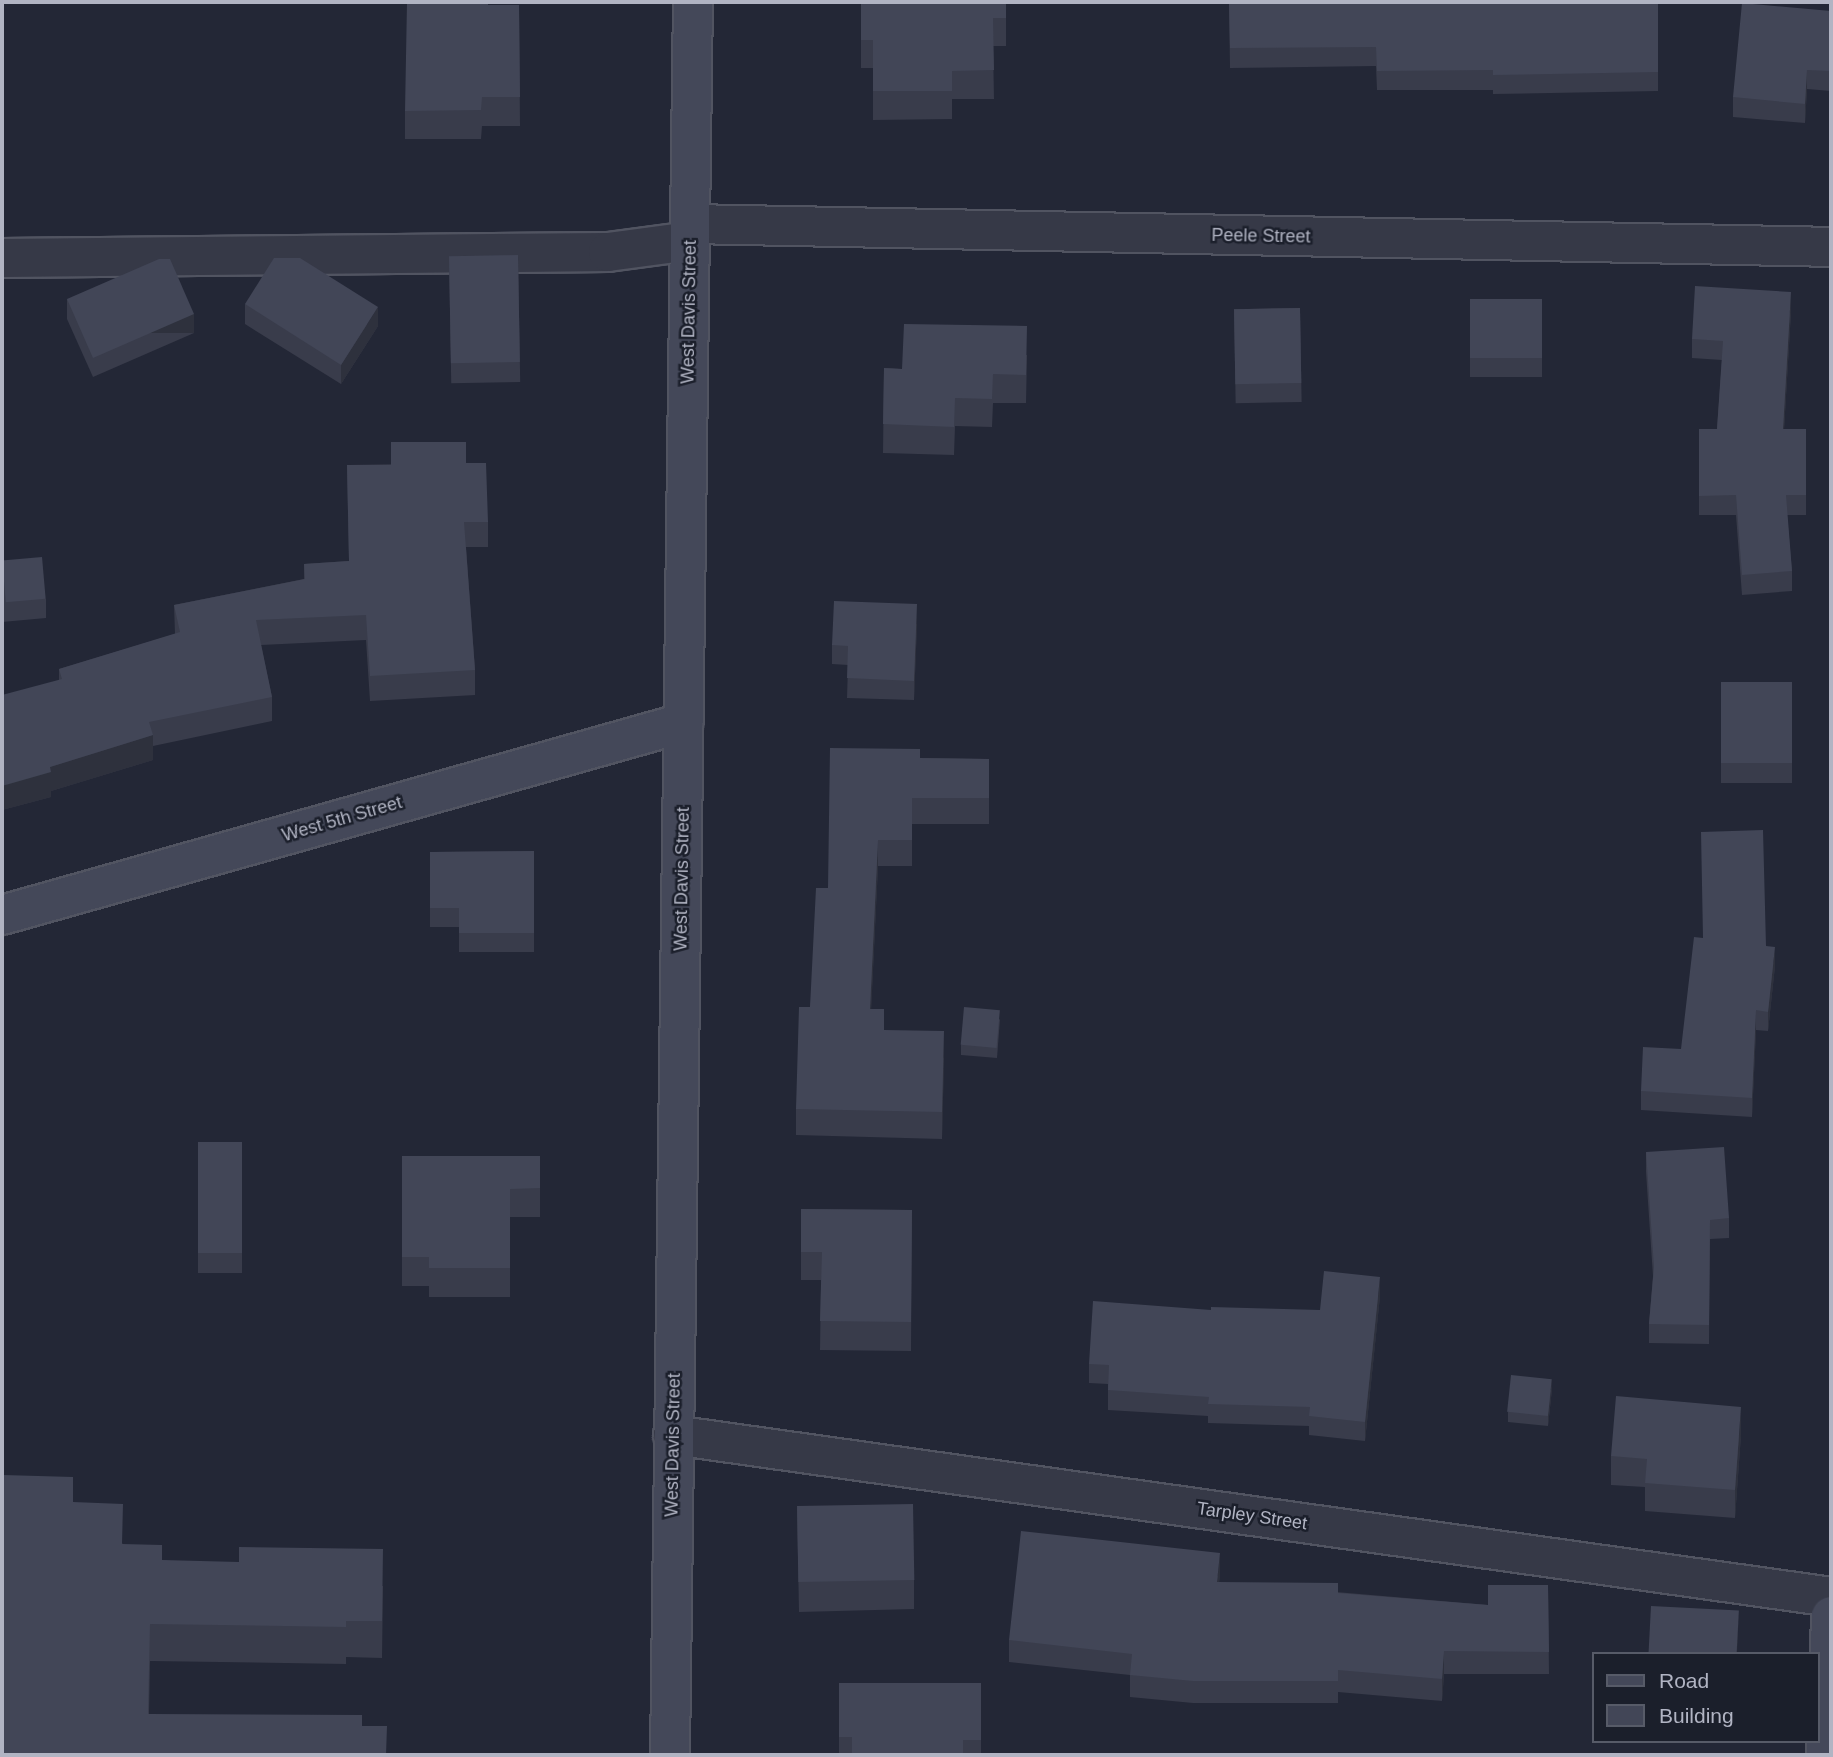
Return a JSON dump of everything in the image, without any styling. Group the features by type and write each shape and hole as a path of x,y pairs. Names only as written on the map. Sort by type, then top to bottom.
{"street":[{"name":"West Davis Street","path":"670,1755 693,2"},
{"name":"Peele Street","path":"2,258 608,252 690,233 1831,247"},
{"name":"West 5th Street","path":"2,915 683,723"},
{"name":"Tarpley Street","path":"673,1436 1831,1597"},
{"path":"1826,1755 1831,1616"}],"building":[{"path":"407,2 488,2 488,5 519,5 520,97 482,97 481,110 405,111"},
{"path":"861,2 1006,2 1006,18 993,18 994,70 952,71 952,91 873,91 873,40 861,40"},
{"path":"1229,2 1658,2 1658,72 1493,75 1493,70 1377,71 1376,47 1230,48"},
{"path":"1742,3 1831,11 1831,71 1807,70 1805,104 1733,97"},
{"path":"518,255 520,362 451,363 449,256"},
{"path":"274,258 300,258 378,307 341,365 245,304"},
{"path":"159,259 170,259 194,314 93,358 67,299"},
{"path":"1695,286 1791,292 1783,429 1806,429 1806,495 1786,495 1792,571 1742,575 1736,495 1699,496 1699,429 1717,429 1723,341 1692,339"},
{"path":"1470,299 1542,299 1542,358 1470,358"},
{"path":"1300,308 1301,383 1235,384 1234,309"},
{"path":"904,324 1027,326 1026,375 993,374 992,399 955,398 954,427 883,424 884,368 902,369"},
{"path":"391,442 466,442 466,463 486,463 488,522 464,522 475,670 370,676 366,615 256,620 272,697 149,722 153,735 50,767 51,772 2,786 2,695 62,679 59,669 180,632 174,605 305,579 304,564 349,561 347,465 391,465"},
{"path":"42,557 46,599 6,602 2,560"},
{"path":"834,601 917,604 914,681 847,678 848,646 832,645"},
{"path":"1721,682 1792,682 1792,763 1721,763"},
{"path":"830,748 920,749 920,758 989,759 989,798 912,798 912,840 878,840 870,1009 884,1009 884,1030 944,1031 942,1112 796,1109 799,1007 810,1007 816,888 828,888"},
{"path":"1763,830 1766,946 1775,947 1768,1012 1756,1010 1752,1098 1641,1091 1643,1047 1681,1049 1694,937 1703,938 1701,832"},
{"path":"534,851 534,933 459,933 459,908 430,908 430,852"},
{"path":"964,1007 1000,1010 997,1048 961,1045"},
{"path":"198,1142 242,1142 242,1253 198,1253"},
{"path":"1724,1147 1729,1218 1710,1220 1709,1325 1649,1324 1654,1267 1646,1152"},
{"path":"402,1156 540,1156 540,1188 510,1189 510,1268 429,1268 429,1257 402,1257"},
{"path":"801,1209 912,1210 911,1322 820,1321 822,1252 801,1252"},
{"path":"1324,1271 1380,1277 1365,1422 1309,1416 1310,1407 1208,1404 1209,1397 1108,1390 1109,1365 1089,1364 1093,1301 1211,1310 1211,1307 1320,1310"},
{"path":"1511,1375 1552,1379 1548,1416 1507,1412"},
{"path":"1616,1396 1741,1407 1735,1490 1645,1483 1647,1459 1611,1456"},
{"path":"3,1475 73,1477 73,1502 123,1504 122,1544 162,1545 162,1560 239,1562 239,1547 383,1549 382,1621 346,1621 346,1627 150,1624 148,1714 362,1715 362,1726 387,1726 386,1755 2,1755"},
{"path":"913,1504 914,1580 798,1582 797,1506"},
{"path":"1021,1531 1220,1553 1217,1582 1338,1583 1338,1593 1488,1605 1488,1585 1548,1585 1549,1652 1444,1651 1442,1679 1338,1670 1338,1681 1193,1681 1130,1675 1132,1654 1009,1640"},
{"path":"1651,1606 1739,1611 1737,1652 1649,1652"},
{"path":"839,1683 981,1683 981,1740 963,1740 963,1755 852,1755 852,1737 839,1737"}]}
